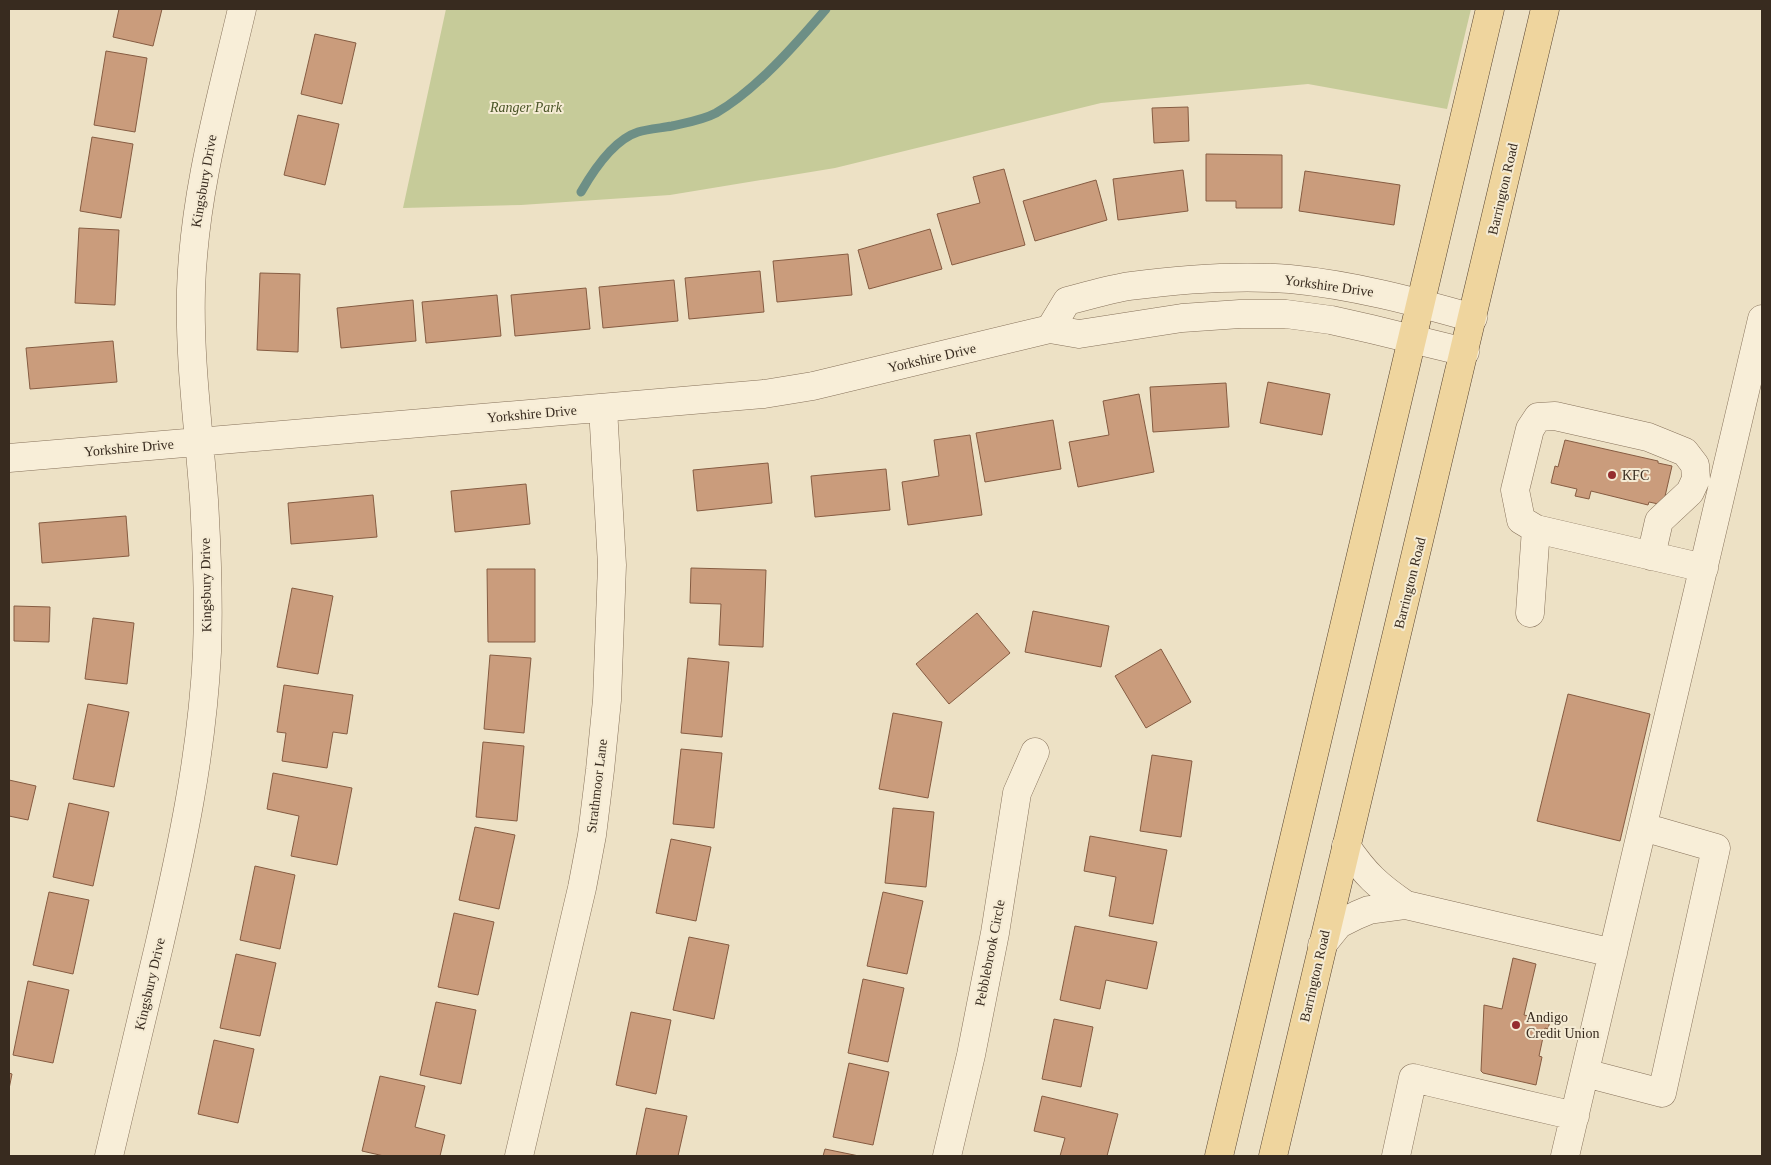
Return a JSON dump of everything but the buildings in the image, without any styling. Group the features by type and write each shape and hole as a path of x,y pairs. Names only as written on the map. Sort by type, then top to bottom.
{"main road":[{"path":"1219,1156 1412,339 1422,304 1490,9"},
{"name":"Barrington Road","path":"1273,1156 1545,9"}],"street":[{"name":"Kingsbury Drive","path":"109,1156 179,861 197,766 206,654 208,588 204,499 191,337 191,288 198,207 205,164 242,9"},
{"name":"Yorkshire Drive","path":"1050,330 1067,300 1129,286 1221,278 1291,279 1333,284 1382,293 1473,318"},
{"name":"Yorkshire Drive","path":"9,458 755,395 805,387 1050,330 1079,334 1182,318 1240,314 1286,314 1330,320 1465,352"},
{"path":"1565,1156 1762,320"},
{"name":"Strathmoor Lane","path":"519,1156 582,888 592,835 600,770 607,691 612,565 603,408"},
{"path":"1651,556 1659,521 1690,492 1696,479 1695,466 1685,452 1638,435 1555,416 1538,417 1530,429 1515,490 1521,520 1536,529 1651,556 1704,568"},
{"path":"1530,613 1536,529"},
{"name":"Pebblebrook Circle","path":"947,1156 971,1055 995,933 1017,793 1036,752"},
{"path":"1585,1073 1662,1092 1716,848 1643,827"},
{"path":"1346,846 1362,870 1406,906"},
{"path":"1322,945 1340,924 1358,915 1369,910 1406,906 1613,953"},
{"path":"1396,1156 1413,1078 1575,1116"}],"green space":[{"name":"Ranger Park","path":"446,9 1471,9 1447,109 1308,84 1101,103 835,168 670,195 521,205 403,208"}],"waterway":[{"path":"581,192 605,157 629,136 638,132 672,126 711,115 746,92 775,66 826,9"}],"place":[{"name":"KFC","path":"1612,475"},
{"name":"Andigo Credit Union","path":"1516,1025"}]}
